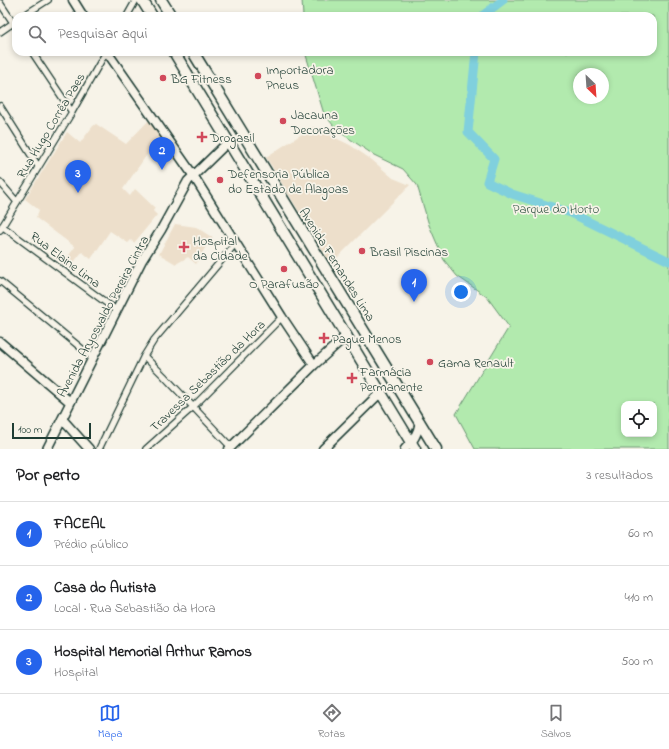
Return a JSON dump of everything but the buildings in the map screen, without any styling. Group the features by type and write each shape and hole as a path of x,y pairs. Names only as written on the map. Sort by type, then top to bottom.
{"highway":[{"path":"142,0 150,12"},
{"path":"161,0 168,12"},
{"path":"176,56 381,392 410,447"},
{"name":"Avenida Fernandes Lima","path":"195,56 436,449"}],"street":[{"path":"30,12 48,0"},
{"path":"73,0 80,12"},
{"path":"129,12 136,0"},
{"path":"0,2 12,20"},
{"path":"0,32 12,26"},
{"path":"35,56 72,112"},
{"name":"Rua Hugo Corrêa Paes","path":"1,228 105,56"},
{"path":"110,56 193,175 282,317 314,365"},
{"path":"0,106 38,166"},
{"name":"Avenida Aryosvaldo Pereira Cintra","path":"47,449 142,260 161,230 188,181 228,142"},
{"path":"0,182 17,202"},
{"name":"Rua Elaine Lima","path":"1,228 116,310"},
{"path":"99,449 144,356 154,340 236,243"},
{"path":"0,281 92,357"},
{"name":"Travessa Sebastião da Hora","path":"146,449 193,407 282,317"},
{"path":"144,356 230,448 314,365 347,336"},
{"path":"0,342 70,402"},
{"path":"323,449 381,392"},
{"path":"62,420 89,449"},
{"path":"410,447 417,434 420,422"}],"shaded area":[{"path":"152,117 160,136 123,189 130,196 135,189 155,208 153,211 157,215 134,243 131,240 128,243 110,231 91,259 82,252 70,267 64,262 75,247 36,218 39,210 25,199 67,132 80,143 96,124 126,144"},
{"path":"313,127 350,145 372,160 393,178 410,185 331,264 266,157"},
{"name":"Hospital da Cidade","path":"175,224 196,227 213,238 209,241 196,264 188,257 176,264 159,254"}],"green space":[{"name":"Parque do Horto","path":"302,0 669,0 669,449 475,449 456,414 509,327 487,297 457,276 444,260 429,225 417,185 403,169 374,155 338,131 324,114 306,56 657,56 657,12 303,12"}],"waterway":[{"path":"487,12 503,0"},
{"path":"476,56 468,132 494,159 487,182 512,194 571,213 669,261"}],"place":[{"name":"Importadora Pneus","path":"258,76"},
{"name":"BG Fitness","path":"163,78"},
{"name":"Jacauna Decorações","path":"283,121"},
{"name":"Drogasil","path":"202,137"},
{"name":"Casa do Autista","path":"162,170"},
{"name":"Defensoria Pública do Estado de Alagoas","path":"220,180"},
{"name":"Hospital Memorial Arthur Ramos","path":"78,193"},
{"name":"Hospital da Cidade","path":"184,247"},
{"name":"Brasil Piscinas","path":"362,251"},
{"name":"O Parafusão","path":"284,269"},
{"name":"FACEAL","path":"414,302"},
{"name":"Pague Menos","path":"324,338"},
{"name":"Gama Renault","path":"430,362"},
{"name":"Farmácia Permanente","path":"352,378"}]}
